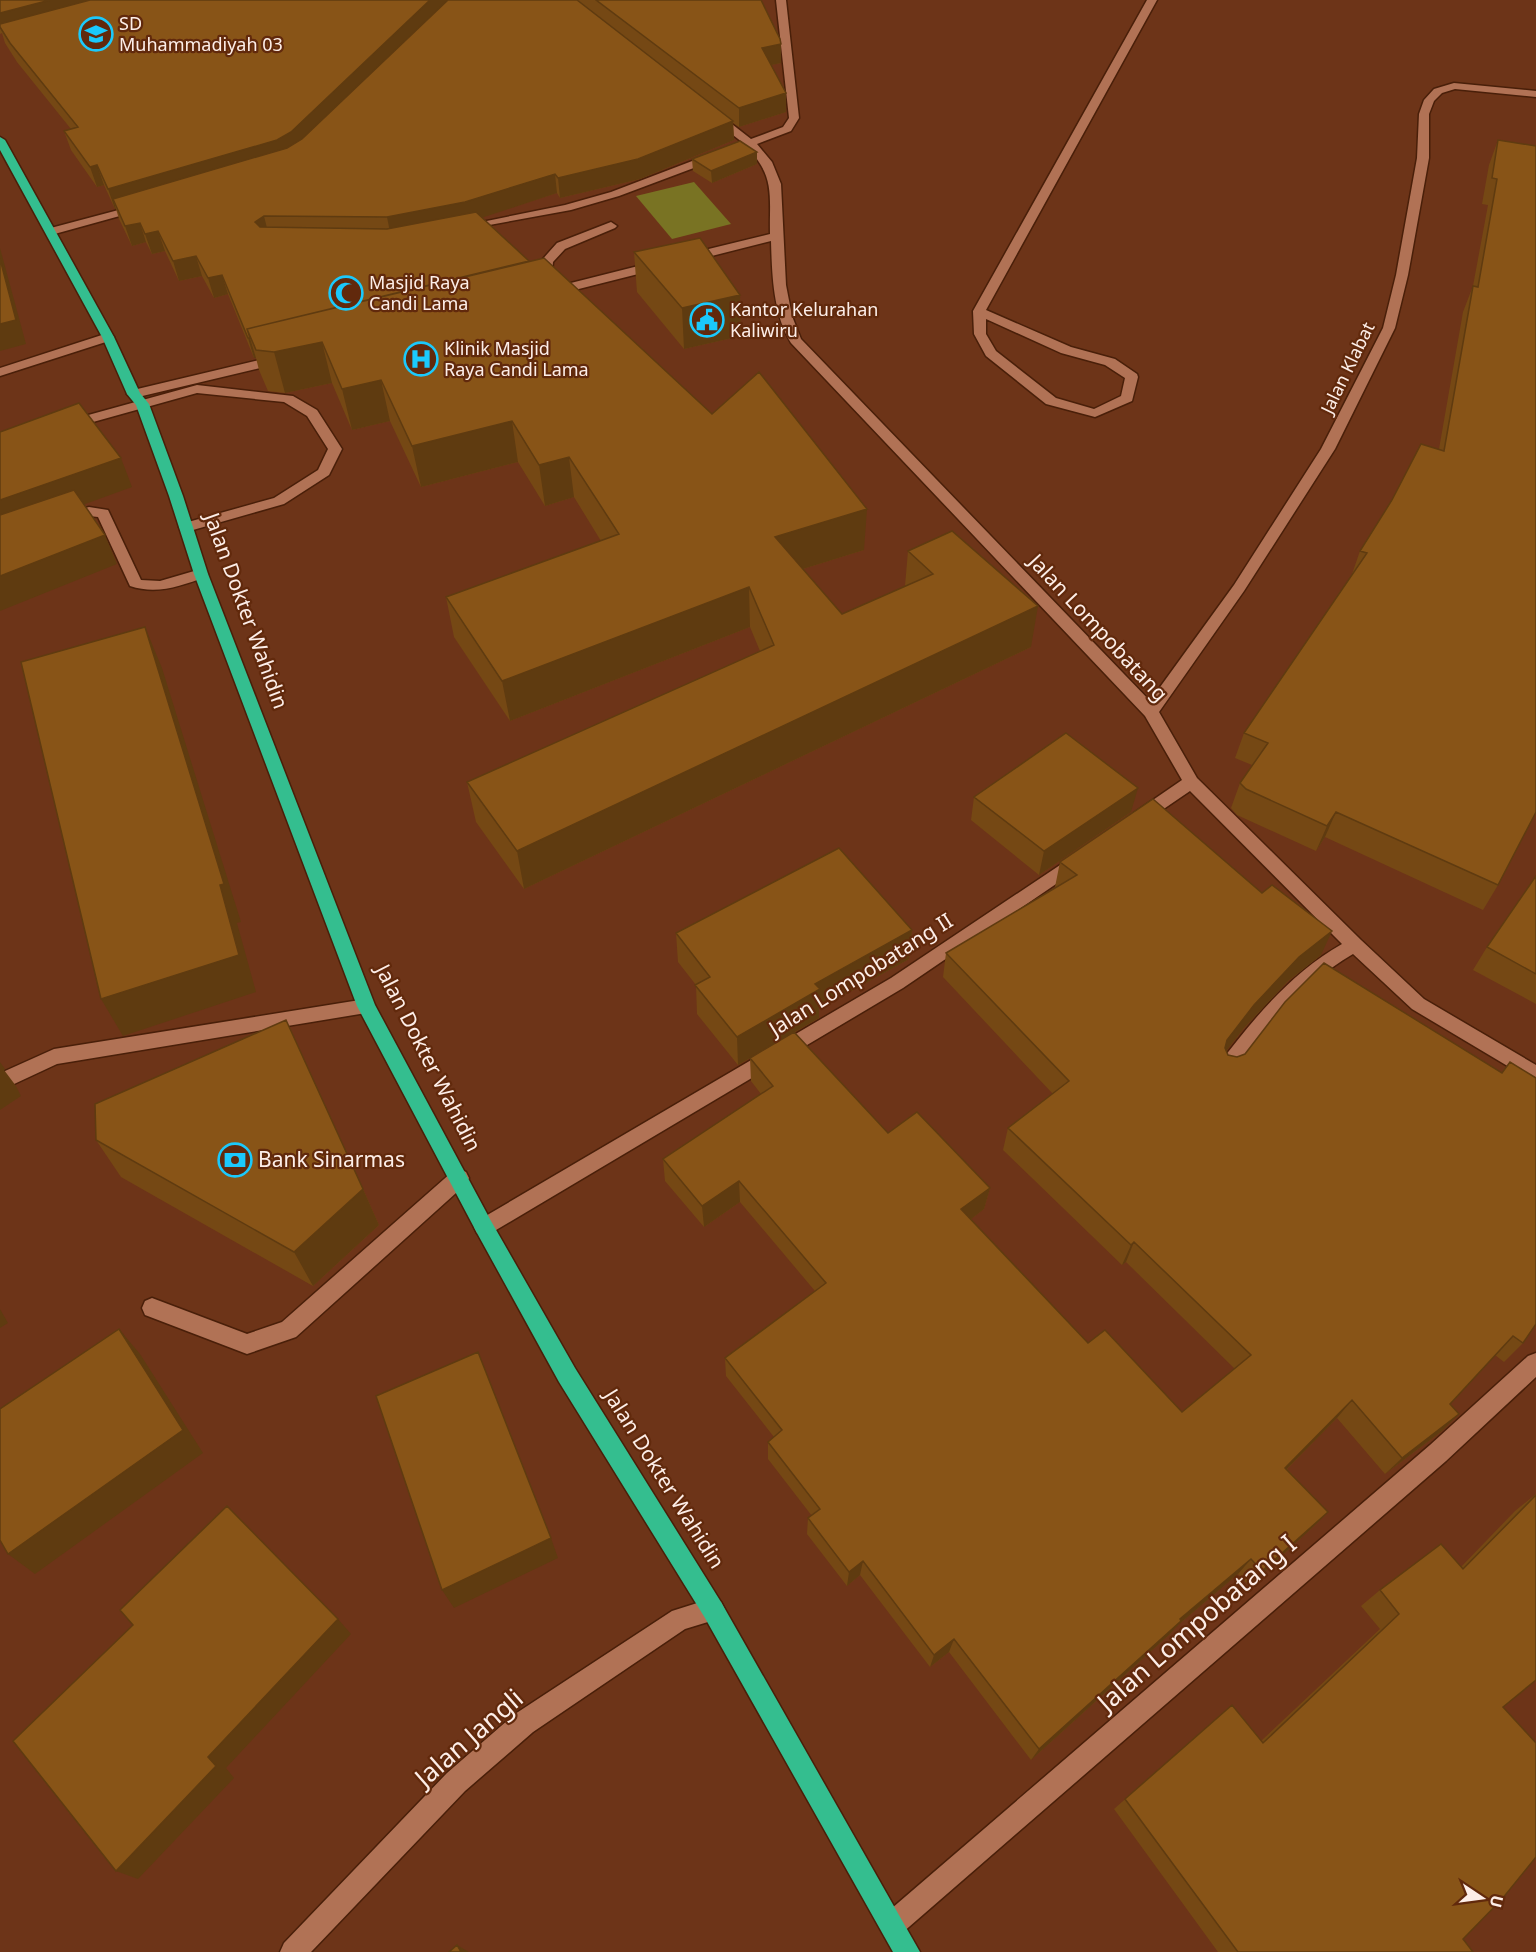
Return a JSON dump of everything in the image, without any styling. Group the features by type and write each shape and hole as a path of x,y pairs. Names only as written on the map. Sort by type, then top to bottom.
{"highway":[{"name":"Jalan Dokter Wahidin","path":"2,149 51,231 108,337 138,400 186,527 201,574 366,1006 484,1227 567,1375 713,1610 908,1952"}],"street":[{"path":"459,230 567,208 615,194 787,129 794,118 781,0"},
{"path":"979,311 1066,350 1110,362 1132,377 1127,398 1095,412 1051,401 992,353 980,334 979,311 1152,0"},
{"name":"Jalan Klabat","path":"1151,712 1239,588 1328,449 1389,328 1402,275 1423,158 1424,114 1429,100 1438,91 1454,86 1536,94"},
{"name":"Jalan Lompobatang","path":"703,107 749,143 772,172 776,195 777,236 785,319 795,340 1151,712 1191,782 1355,945 1418,1004 1536,1075"},
{"path":"51,231 155,204"},
{"path":"611,226 561,246 547,261 539,295 777,236"},
{"path":"0,372 108,337"},
{"path":"50,430 138,400 294,355"},
{"path":"138,400 197,389 288,399 312,413 336,449 324,472 279,501 186,527"},
{"path":"49,524 89,511 103,513 135,582 142,586 154,587 201,574"},
{"path":"1122,829 1191,782"},
{"name":"Jalan Lompobatang II","path":"484,1227 897,983 1093,849"},
{"path":"1226,1070 1250,1037 1285,998 1317,968 1355,945"},
{"path":"12,1077 54,1057 366,1006"},
{"path":"152,1308 247,1344 290,1330 459,1178"},
{"name":"Jalan Lompobatang I","path":"893,1924 1438,1453 1536,1363"},
{"name":"Jalan Jangli","path":"293,1952 456,1782 524,1724 680,1619 713,1610"}],"shaded area":[{"path":"694,182 731,224 672,239 636,196"}],"building":[{"path":"0,0 50,0 0,13"},
{"path":"90,0 430,0 291,132 277,140 108,189 97,165 90,167 64,131 78,127 10,43 0,27 0,24"},
{"path":"448,0 577,0 733,121 638,159 558,178 555,174 465,202 387,217 264,216 255,222 260,227 387,229 476,212 529,261 247,329 250,338 248,338 222,275 208,278 196,256 173,261 158,231 145,234 140,223 125,226 113,199 287,148 302,139"},
{"path":"596,0 761,0 781,44 762,48 786,93 739,108"},
{"path":"1498,140 1536,146 1536,812 1498,885 1336,812 1327,826 1246,789 1240,783 1268,743 1244,733 1367,553 1360,551 1392,500 1421,444 1444,451 1473,286 1478,287 1497,179 1492,178"},
{"path":"740,141 757,152 711,171 692,159"},
{"path":"700,238 740,295 682,308 634,252"},
{"path":"544,258 712,414 759,372 867,509 775,537 842,614 933,574 908,551 952,531 1038,606 517,851 467,782 774,645 749,587 502,681 446,597 619,534 569,457 539,465 512,421 412,446 381,380 342,389 322,342 274,352 256,350 247,329"},
{"path":"0,259 16,320 0,324"},
{"path":"79,403 121,458 0,500 0,432"},
{"path":"74,490 105,535 0,576 0,515"},
{"path":"145,627 224,884 220,885 239,955 101,999 21,662"},
{"path":"1066,733 1138,788 1044,851 974,797"},
{"path":"1153,799 1262,893 1272,885 1332,931 1299,957 1254,1005 1227,1040 1225,1048 1228,1055 1237,1057 1245,1054 1285,1002 1324,963 1502,1073 1510,1062 1536,1078 1536,1324 1523,1343 1513,1336 1450,1404 1459,1414 1402,1458 1352,1400 1285,1468 1328,1512 1262,1571 1251,1559 1180,1619 1181,1621 1039,1749 954,1639 934,1655 863,1561 849,1572 808,1518 820,1509 768,1442 782,1430 725,1358 826,1283 739,1181 702,1206 663,1159 773,1086 750,1058 794,1032 888,1133 917,1112 990,1188 961,1209 1088,1343 1105,1330 1182,1412 1251,1355 1134,1242 1131,1245 1008,1128 1069,1081 946,953 1077,875 1060,862"},
{"path":"839,848 912,930 815,984 820,989 737,1037 695,985 710,977 676,933"},
{"path":"1536,876 1536,974 1487,947"},
{"name":"Bank Sinarmas","path":"286,1020 363,1189 294,1252 96,1140 95,1104"},
{"path":"119,1329 183,1430 8,1554 0,1540 0,1409"},
{"path":"478,1352 551,1538 442,1590 376,1396"},
{"path":"1536,1495 1536,1680 1503,1707 1536,1743 1536,1857 1502,1899 1463,1939 1473,1952 1238,1952 1125,1799 1232,1705 1263,1743 1399,1614 1380,1590 1441,1544 1463,1569"},
{"path":"227,1506 338,1619 208,1757 216,1766 116,1871 13,1741 133,1625 120,1610"},
{"path":"457,1945 461,1952 449,1952"}],"place":[{"name":"SD Muhammadiyah 03","path":"96,34"},
{"name":"Masjid Raya Candi Lama","path":"346,293"},
{"name":"Kantor Kelurahan Kaliwiru","path":"707,320"},
{"name":"Klinik Masjid Raya Candi Lama","path":"421,359"},
{"name":"Bank Sinarmas","path":"235,1160"}]}
